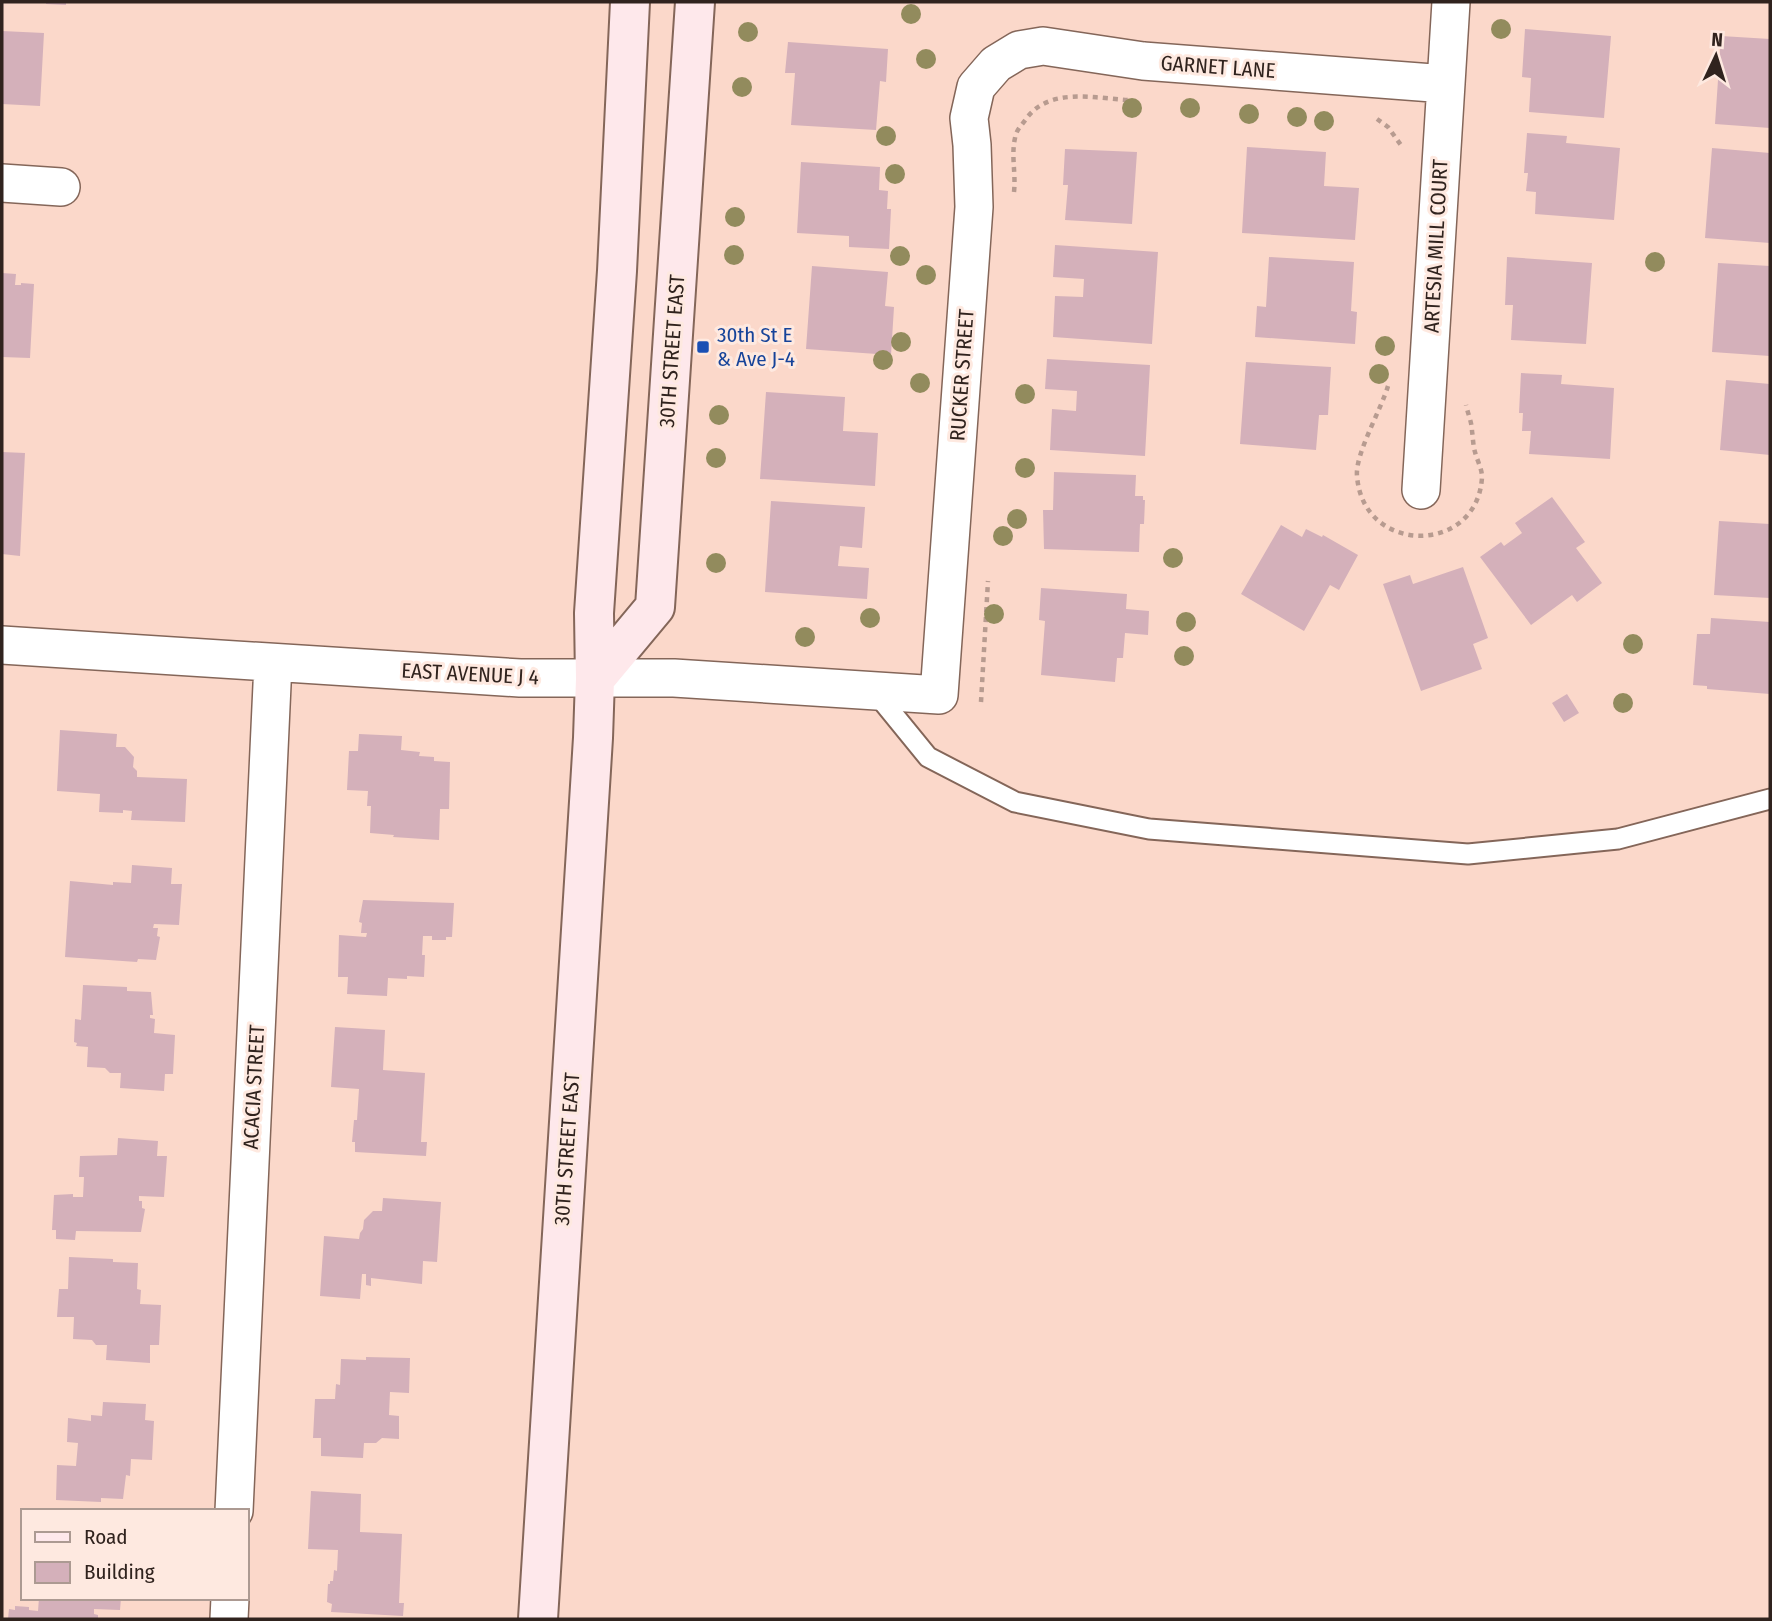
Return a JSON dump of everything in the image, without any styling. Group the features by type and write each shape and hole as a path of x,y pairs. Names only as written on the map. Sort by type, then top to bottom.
{"main road":[{"name":"30TH STREET EAST","path":"538,1619 593,738 594,613 617,271 630,2"},
{"name":"30TH STREET EAST","path":"595,679 655,607 695,2"}],"street":[{"name":"ARTESIA MILL COURT","path":"1421,490 1451,2"},
{"name":"GARNET LANE","path":"996,64 1019,50 1043,46 1143,61 1446,84"},
{"name":"RUCKER STREET","path":"939,695 974,207 969,118 976,86 996,64"},
{"path":"2,183 61,187"},
{"name":"EAST AVENUE J 4","path":"2,645 520,678 674,678 939,695"},
{"name":"ACACIA STREET","path":"234,1509 274,663"},
{"path":"229,1619 230,1600"}],"lane":[{"path":"875,691 928,757 1015,802 1149,829 1468,854 1618,839 1770,799"}],"path":[{"path":"1014,196 1014,140 1021,125 1038,106 1053,99 1073,96 1141,101"},
{"path":"1370,115 1382,121 1393,132 1405,157"},
{"path":"1390,377 1383,402 1364,446 1357,473 1363,505 1384,527 1397,532 1433,536 1447,531 1469,513 1476,501 1482,474 1465,403"},
{"path":"981,702 988,579"}],"building":[{"path":"66,2 66,5 46,4"},
{"path":"1525,29 1611,36 1604,118 1529,112 1531,78 1522,77"},
{"path":"2,31 44,33 40,106 2,104"},
{"path":"1721,36 1770,39 1770,128 1715,124"},
{"path":"788,42 888,49 886,82 880,81 876,130 791,125 795,73 785,73"},
{"path":"1527,133 1567,136 1566,143 1620,148 1614,220 1535,214 1536,192 1526,191 1528,173 1524,173"},
{"path":"1247,147 1326,152 1324,186 1359,188 1355,240 1242,233"},
{"path":"1712,148 1770,153 1770,243 1705,238"},
{"path":"1065,149 1137,152 1132,224 1065,220 1068,185 1063,185"},
{"path":"801,162 880,167 879,190 888,191 887,209 891,209 889,249 849,247 849,236 797,233"},
{"path":"1055,245 1158,252 1152,344 1053,337 1055,296 1083,297 1084,279 1053,277"},
{"path":"1269,257 1354,262 1351,311 1357,312 1355,344 1255,337 1257,306 1266,307"},
{"path":"1507,257 1592,263 1586,344 1511,340 1513,305 1505,305"},
{"path":"1718,263 1770,266 1770,356 1712,352"},
{"path":"812,266 888,272 885,306 894,307 891,355 806,349"},
{"path":"2,273 16,274 15,285 34,284 30,358 2,357"},
{"path":"1047,359 1150,365 1145,456 1050,450 1052,409 1076,411 1077,391 1045,389"},
{"path":"1246,362 1331,367 1328,415 1319,415 1316,450 1240,444"},
{"path":"1521,373 1562,375 1561,384 1614,388 1610,459 1529,454 1531,431 1522,431 1523,413 1519,413"},
{"path":"1726,380 1770,384 1770,455 1720,450"},
{"path":"766,392 845,397 843,431 878,433 875,486 760,479"},
{"path":"2,452 25,453 20,556 2,554"},
{"path":"1054,472 1136,475 1135,496 1143,496 1145,500 1144,524 1140,524 1139,552 1044,549 1043,510 1053,510"},
{"path":"1552,497 1585,542 1576,548 1602,583 1577,602 1572,595 1531,625 1480,557 1501,542 1504,546 1522,533 1515,523"},
{"path":"771,501 865,507 862,548 840,546 838,566 869,568 867,599 765,592"},
{"path":"1719,521 1770,524 1770,598 1714,595"},
{"path":"1281,525 1302,537 1306,529 1322,537 1323,535 1358,555 1339,590 1330,585 1304,631 1241,594"},
{"path":"1463,567 1488,638 1473,644 1482,669 1421,691 1383,584 1410,575 1413,584"},
{"path":"1041,588 1127,594 1126,609 1149,611 1148,635 1125,633 1123,658 1117,658 1115,682 1041,675 1045,621 1039,620"},
{"path":"1711,618 1770,622 1770,694 1707,689 1707,686 1693,685 1697,634 1710,634"},
{"path":"1567,694 1579,713 1564,722 1552,703"},
{"path":"60,730 117,734 116,747 125,747 134,757 133,767 137,771 137,777 187,779 185,822 131,820 132,811 99,812 100,794 57,791"},
{"path":"359,734 402,736 401,750 420,752 419,756 434,757 434,761 450,762 449,809 440,809 439,840 370,833 371,806 367,806 368,791 347,790 349,751 358,751"},
{"path":"132,865 172,868 171,884 182,884 179,925 154,924 153,928 158,928 157,936 160,937 156,960 138,959 137,962 65,957 70,881 113,885 113,882 131,883"},
{"path":"363,900 454,903 452,937 432,940 432,936 423,936 424,977 388,978 387,996 347,994 348,977 338,977 339,935 366,937 367,933 361,933 362,923 359,922"},
{"path":"83,985 127,987 127,991 151,992 153,1015 150,1015 150,1018 155,1019 154,1033 175,1035 173,1074 165,1074 164,1091 120,1088 121,1073 110,1073 105,1068 87,1067 88,1047 76,1046 77,1043 74,1042 75,1019 81,1020"},
{"path":"335,1027 385,1030 383,1070 425,1073 421,1142 427,1142 426,1156 355,1152 355,1142 352,1142 359,1089 331,1087"},
{"path":"118,1138 158,1141 157,1156 167,1156 164,1197 139,1196 142,1208 145,1209 141,1232 76,1231 75,1240 56,1239 56,1230 52,1230 54,1195 73,1194 73,1197 83,1197 84,1177 79,1177 80,1156 117,1155"},
{"path":"383,1198 441,1202 437,1262 423,1261 422,1284 371,1278 371,1286 366,1285 366,1274 362,1274 360,1299 320,1296 324,1236 359,1239 364,1220 373,1211 382,1211"},
{"path":"69,1257 138,1263 137,1289 141,1290 140,1304 161,1305 159,1345 150,1345 150,1363 106,1360 107,1345 96,1345 92,1340 73,1339 74,1317 57,1317 59,1289 68,1289"},
{"path":"366,1357 410,1358 409,1393 390,1392 389,1415 399,1416 399,1439 382,1438 376,1443 364,1443 363,1458 321,1456 321,1438 313,1438 315,1399 335,1399 336,1384 340,1385 341,1359 366,1360"},
{"path":"103,1402 146,1404 145,1420 154,1421 152,1460 131,1459 130,1476 126,1475 123,1499 101,1498 101,1502 56,1500 57,1465 76,1466 78,1443 67,1442 68,1418 91,1421 91,1415 102,1416"},
{"path":"311,1491 361,1494 360,1532 402,1534 399,1603 404,1603 403,1616 331,1612 332,1604 327,1602 328,1584 333,1581 334,1570 337,1571 338,1550 308,1549"},
{"path":"39,1600 121,1600 120,1610 94,1609 98,1619 8,1619 9,1609 15,1610 15,1606 38,1611"}],"place":[{"name":"30th St E & Ave J-4","path":"703,347"}]}
